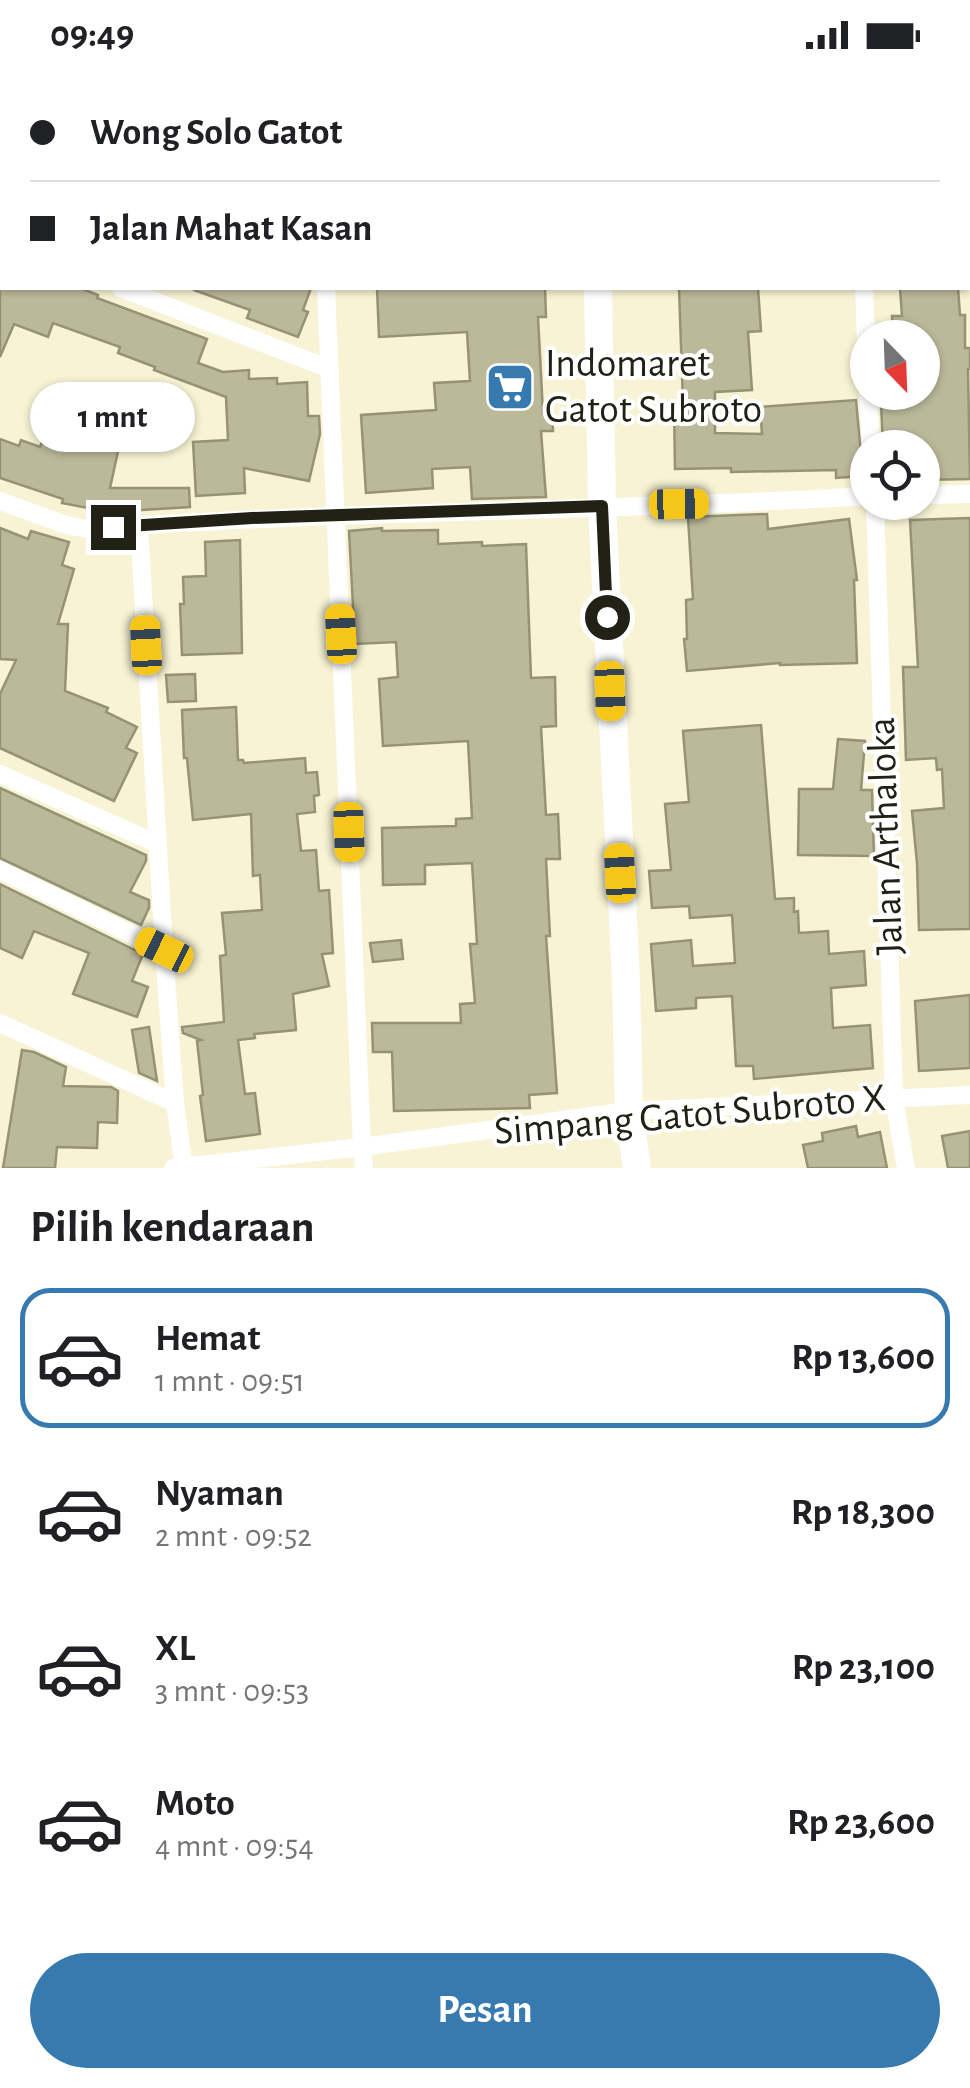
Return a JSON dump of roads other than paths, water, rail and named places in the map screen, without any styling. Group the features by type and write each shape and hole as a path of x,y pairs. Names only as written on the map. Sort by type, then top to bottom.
{"main road":[{"path":"598,290 602,506 629,1111 637,1168"}],"street":[{"path":"126,290 330,369"},
{"path":"326,290 364,1168"},
{"path":"864,290 865,320"},
{"path":"940,495 970,494"},
{"path":"0,501 87,529 850,497"},
{"name":"Jalan Arthaloka","path":"876,520 894,1098 906,1168"},
{"path":"138,525 164,950 175,1103 184,1168"},
{"path":"0,774 158,844"},
{"path":"0,870 164,950"},
{"path":"0,1023 175,1103"},
{"name":"Simpang Gatot Subroto X","path":"173,1168 629,1111 970,1095"}],"place":[{"name":"Indomaret Gatot Subroto","path":"510,387"}]}
